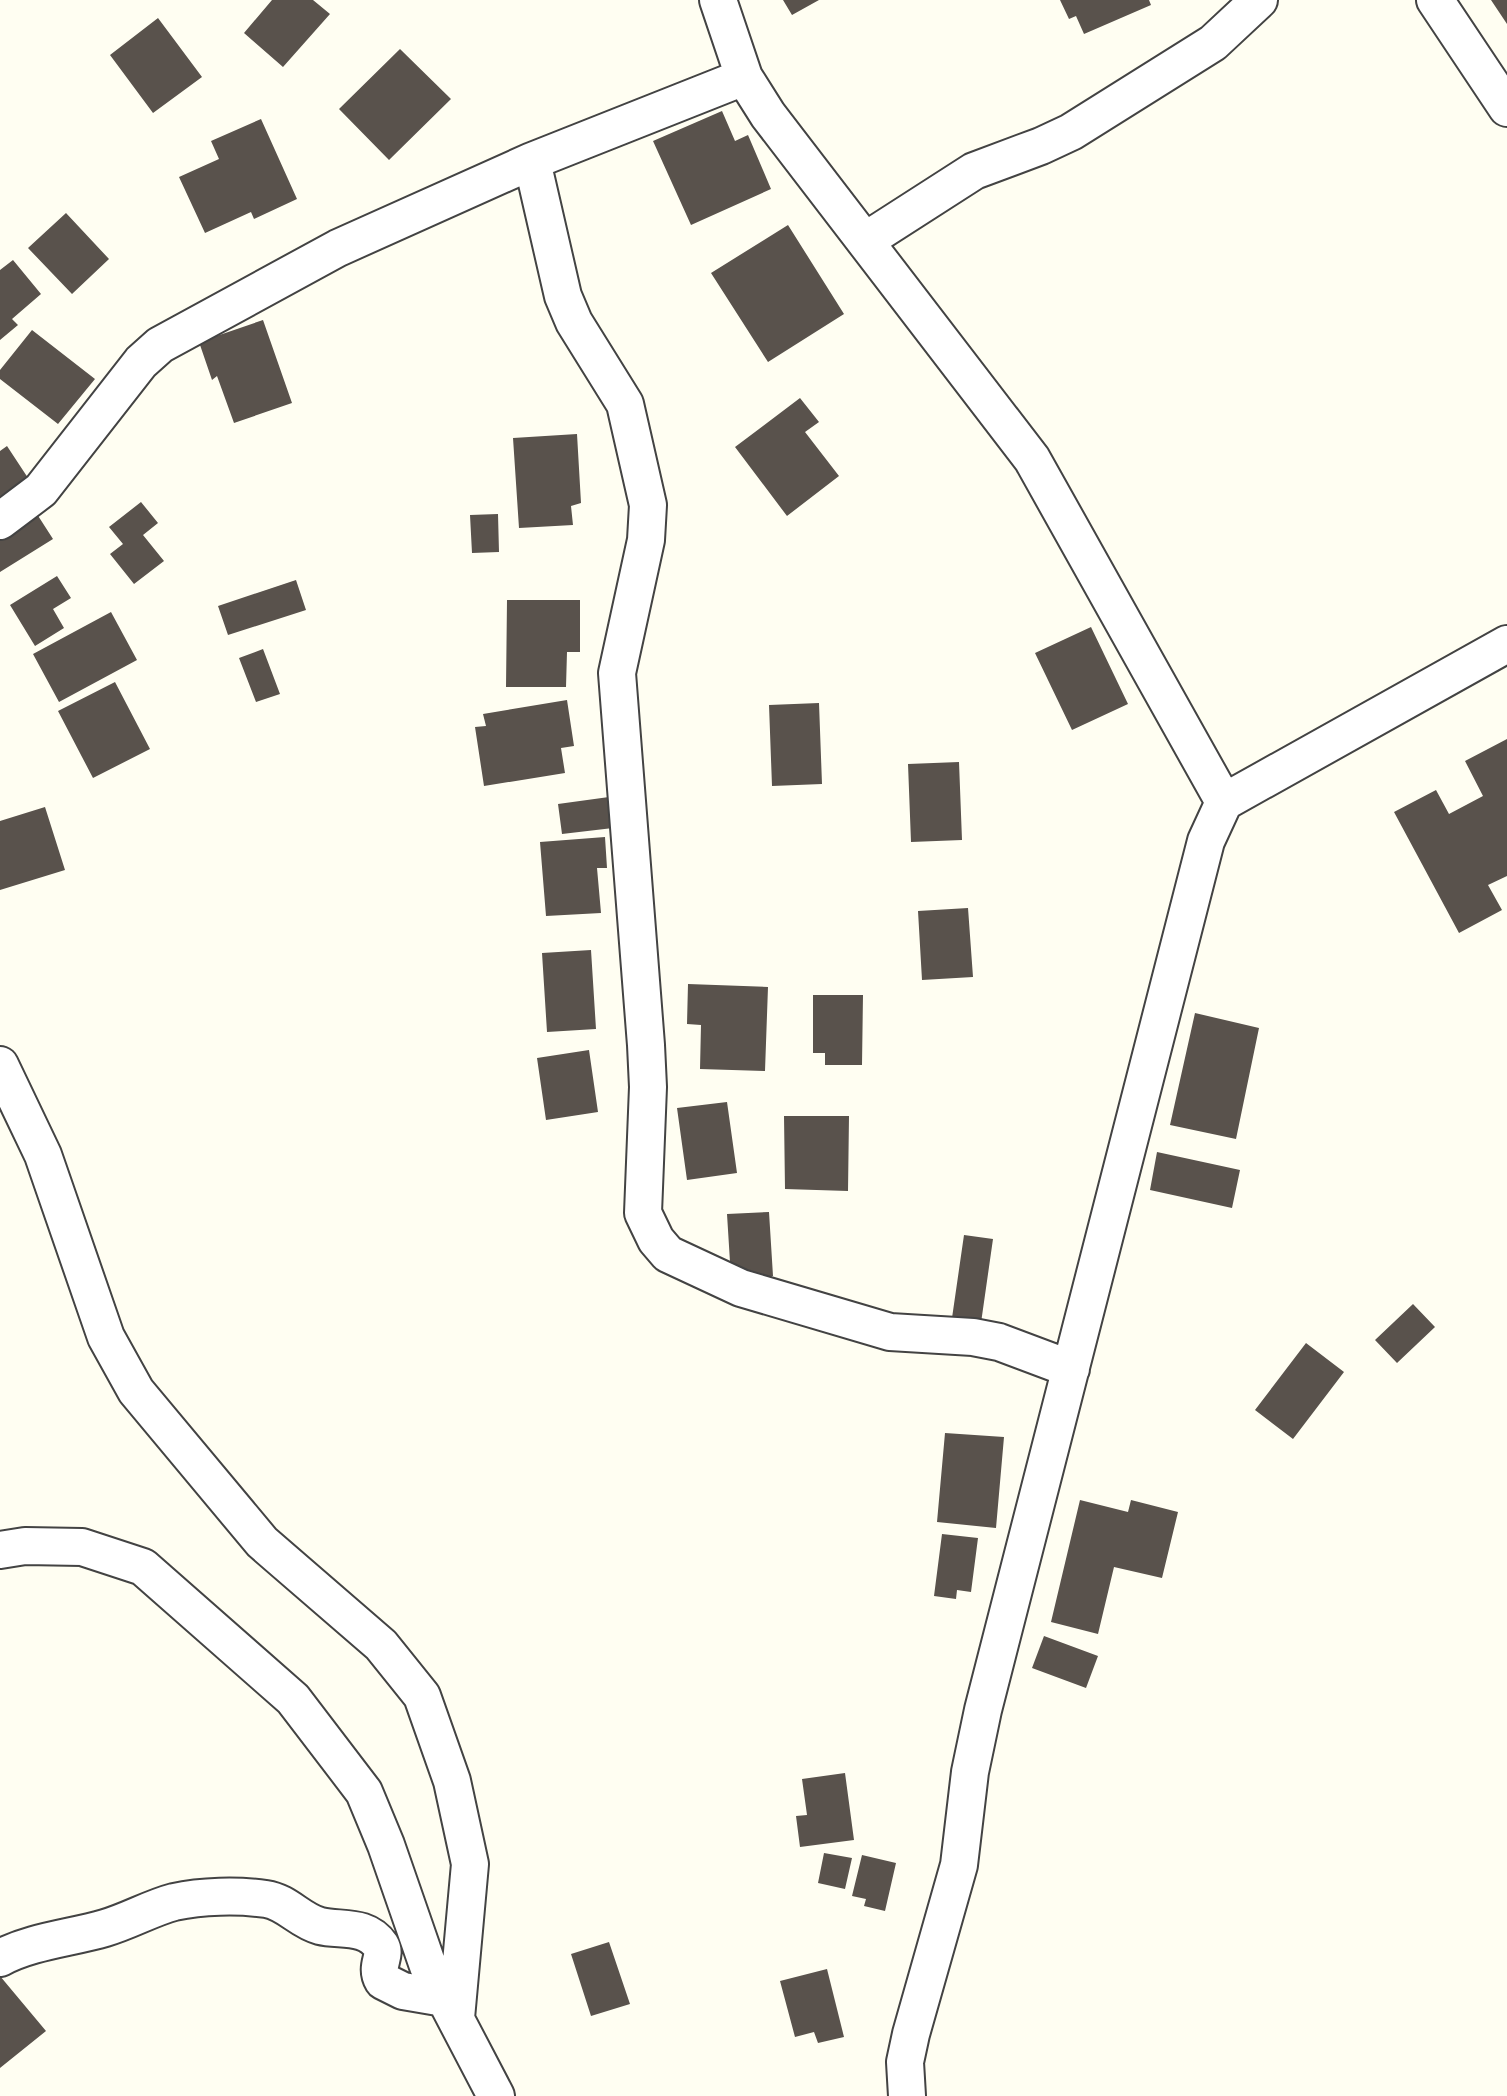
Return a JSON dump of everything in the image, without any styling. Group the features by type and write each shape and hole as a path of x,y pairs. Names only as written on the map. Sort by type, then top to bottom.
{"street":[{"path":"718,0 744,77 768,115 1032,459 1224,802"},
{"path":"865,241 974,171 1071,132 1213,43 1259,0"},
{"path":"1435,0 1507,108"},
{"path":"0,521 41,490 141,362 160,345 338,248 532,161 744,77"},
{"path":"532,161 563,296 574,322 625,404 648,505 646,540 617,673 646,1045 648,1087 643,1213 648,1227 668,1254 741,1288 890,1332 973,1337 999,1342 1071,1369"},
{"path":"907,2096 905,2062 959,1865 970,1772 983,1710 1206,841 1224,802 1507,644"},
{"path":"3,1079 43,1155 106,1337 136,1391 262,1542 381,1645 422,1696 452,1781 470,1864 450,2008"},
{"path":"0,1550 25,1546 82,1547 143,1567 293,1699 364,1792 428,1966 496,2096"},
{"path":"0,1958 106,1928 174,1902 202,1898 253,1898 283,1903 317,1925 355,1929 368,1934 383,1952 378,1967 383,1981 450,2008"}],"building":[{"path":"272,0 313,0 330,14 283,67 244,33"},
{"path":"783,0 819,0 792,15"},
{"path":"1060,0 1149,0 1151,5 1084,34 1076,16 1069,19"},
{"path":"1491,0 1507,0 1507,24"},
{"path":"158,18 202,77 153,113 110,55"},
{"path":"400,49 451,99 389,160 339,109"},
{"path":"722,111 735,141 748,135 771,189 691,225 653,141"},
{"path":"261,119 297,199 254,219 251,212 205,233 179,177 219,159 211,141"},
{"path":"66,213 109,259 72,294 28,248"},
{"path":"788,225 844,314 768,362 711,273"},
{"path":"13,260 41,294 12,319 18,325 0,340 0,270"},
{"path":"263,320 292,403 234,423 217,376 212,380 199,342"},
{"path":"32,330 95,379 58,424 0,379 0,370"},
{"path":"800,398 819,422 805,432 839,476 787,516 735,447"},
{"path":"577,434 581,503 571,506 573,525 519,528 513,438"},
{"path":"7,446 30,481 0,500 0,451"},
{"path":"141,502 158,523 143,535 164,561 134,584 110,554 123,544 109,527"},
{"path":"35,511 53,539 0,572 0,532"},
{"path":"498,514 499,552 472,553 470,515"},
{"path":"57,576 71,598 53,609 64,628 35,646 10,605"},
{"path":"296,580 306,610 228,635 218,606"},
{"path":"507,600 580,600 580,652 567,652 566,687 506,687"},
{"path":"111,612 137,660 59,702 33,654"},
{"path":"1091,627 1128,704 1072,730 1035,653"},
{"path":"263,649 280,694 256,702 239,658"},
{"path":"115,682 150,749 93,778 58,711"},
{"path":"567,700 574,746 561,748 565,773 484,786 475,727 486,726 483,714"},
{"path":"819,703 822,784 772,786 769,705"},
{"path":"1507,739 1507,876 1488,885 1502,910 1459,933 1394,812 1436,790 1449,814 1483,796 1465,761"},
{"path":"959,762 962,840 911,842 908,764"},
{"path":"609,797 613,828 562,834 558,804"},
{"path":"45,807 65,870 0,890 0,821"},
{"path":"605,837 607,868 597,868 601,913 546,916 540,842"},
{"path":"968,908 973,977 922,980 918,911"},
{"path":"591,950 596,1029 547,1032 542,953"},
{"path":"688,984 768,987 765,1071 700,1069 701,1025 687,1024"},
{"path":"813,995 863,995 862,1065 825,1065 825,1053 813,1053"},
{"path":"1195,1013 1259,1028 1236,1139 1170,1125"},
{"path":"589,1050 598,1112 546,1120 537,1058"},
{"path":"727,1102 737,1173 687,1180 677,1108"},
{"path":"784,1116 849,1116 848,1191 785,1189"},
{"path":"1157,1152 1240,1170 1232,1208 1150,1190"},
{"path":"769,1212 773,1276 731,1278 727,1214"},
{"path":"964,1235 993,1239 980,1330 951,1325"},
{"path":"1413,1304 1435,1327 1397,1363 1375,1340"},
{"path":"1306,1343 1344,1372 1293,1439 1255,1410"},
{"path":"945,1433 1004,1437 996,1528 937,1522"},
{"path":"1080,1500 1128,1512 1131,1500 1178,1512 1162,1578 1114,1567 1098,1634 1051,1622"},
{"path":"942,1534 978,1538 971,1592 957,1590 956,1599 934,1596"},
{"path":"1044,1636 1098,1656 1086,1688 1032,1668"},
{"path":"845,1773 854,1840 800,1847 796,1816 807,1815 802,1779"},
{"path":"824,1853 852,1858 845,1889 818,1883"},
{"path":"862,1855 896,1863 885,1911 864,1906 866,1899 852,1896"},
{"path":"609,1942 630,2004 591,2016 571,1954"},
{"path":"827,1969 844,2037 818,2043 814,2032 795,2037 780,1981"},
{"path":"0,1976 46,2031 0,2068"}]}
